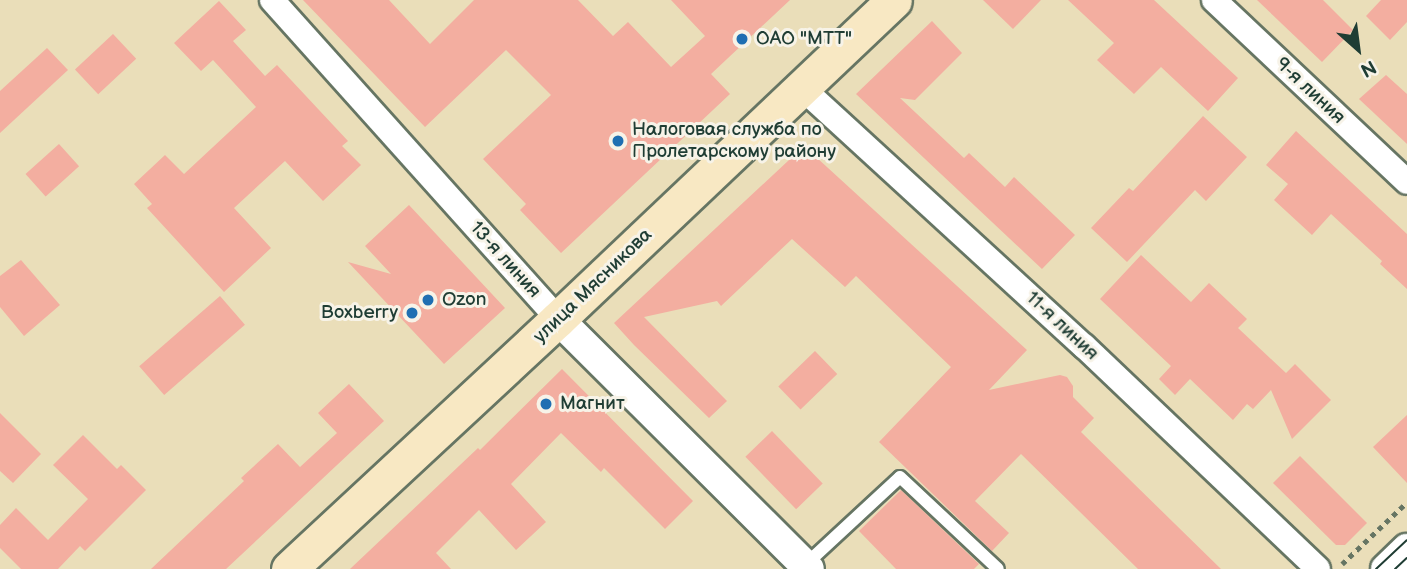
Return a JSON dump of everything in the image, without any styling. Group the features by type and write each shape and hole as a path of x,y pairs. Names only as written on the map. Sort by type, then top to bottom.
{"main road":[{"name":"улица Мясникова","path":"289,569 558,319 894,0"}],"street":[{"name":"13-я линия","path":"272,0 558,319 807,567"},
{"name":"9-я линия","path":"1214,0 1407,182"},
{"name":"11-я линия","path":"801,87 1084,346 1318,569"},
{"path":"1386,569 1407,549"}],"lane":[{"path":"807,567 900,477 998,569"}],"path":[{"path":"1337,569 1407,502"}],"building":[{"path":"303,0 389,0 430,44 474,0 578,0 613,36 628,22 671,67 705,36 671,0 790,0 711,74 730,94 561,253 520,210 526,204 483,159 551,95 506,50 425,127"},
{"path":"983,0 1041,0 1013,29"},
{"path":"1068,0 1154,0 1238,78 1208,111 1161,67 1134,94 1097,60 1114,43"},
{"path":"1257,0 1323,0 1353,30 1322,62"},
{"path":"1381,0 1407,0 1407,22 1390,40 1366,16"},
{"path":"219,1 246,30 233,41 265,76 277,65 348,141 342,146 361,165 323,201 285,161 234,208 271,248 224,292 147,208 152,204 134,184 165,155 184,174 256,107 213,60 201,71 174,43"},
{"path":"932,21 962,53 915,100 900,98 964,158 969,153 1005,187 1014,177 1075,235 1042,269 856,94"},
{"path":"113,34 136,59 98,94 75,69"},
{"path":"47,48 68,70 0,133 0,91"},
{"path":"1386,75 1407,94 1407,144 1359,99"},
{"path":"1203,116 1247,157 1206,201 1195,190 1127,262 1091,228 1129,188 1133,191"},
{"path":"1296,131 1407,234 1407,289 1380,264 1382,261 1331,214 1312,235 1274,200 1288,184 1266,165"},
{"path":"59,144 79,166 46,196 26,174"},
{"path":"804,146 1027,350 989,390 1060,375 1067,377 1073,386 1073,397 1094,418 1081,432 1221,569 1138,569 1021,454 975,501 1009,533 992,551 879,442 951,367 856,276 845,287 792,239 721,306 717,301 644,317 727,401 709,418 634,345 614,323"},
{"path":"409,205 505,308 444,364 348,262 391,274 365,246"},
{"path":"1141,255 1191,302 1209,283 1247,319 1238,328 1286,373 1295,364 1331,400 1292,439 1271,390 1253,409 1247,404 1233,420 1190,379 1175,395 1159,379 1171,366 1100,299"},
{"path":"21,260 60,305 24,336 0,307 0,276"},
{"path":"220,296 245,325 164,395 139,366"},
{"path":"815,351 837,374 801,409 778,386"},
{"path":"562,369 693,501 665,529 604,468 601,472 561,433 511,484 546,522 516,550 479,510 436,553 451,569 350,569 478,448 480,450"},
{"path":"349,384 384,421 226,569 151,569 244,481 241,478 278,444 300,467 337,433 318,413"},
{"path":"0,413 41,454 13,483 0,471"},
{"path":"1407,415 1407,483 1373,447"},
{"path":"772,431 823,484 796,509 745,457"},
{"path":"83,435 117,469 121,465 146,490 85,551 80,546 58,569 21,569 0,548 0,525 16,508 48,540 88,499 53,465"},
{"path":"1300,456 1367,523 1345,545 1336,545 1273,483"},
{"path":"901,490 979,564 974,569 896,569 859,531"}],"tram line":[{"path":"1376,569 1407,540"},
{"path":"1395,569 1407,558"}],"place":[{"name":"ОАО \"МТТ\"","path":"742,39"},
{"name":"Налоговая служба по Пролетарскому району","path":"618,141"},
{"name":"Ozon","path":"428,300"},
{"name":"Boxberry","path":"412,313"},
{"name":"Магнит","path":"546,404"}]}
